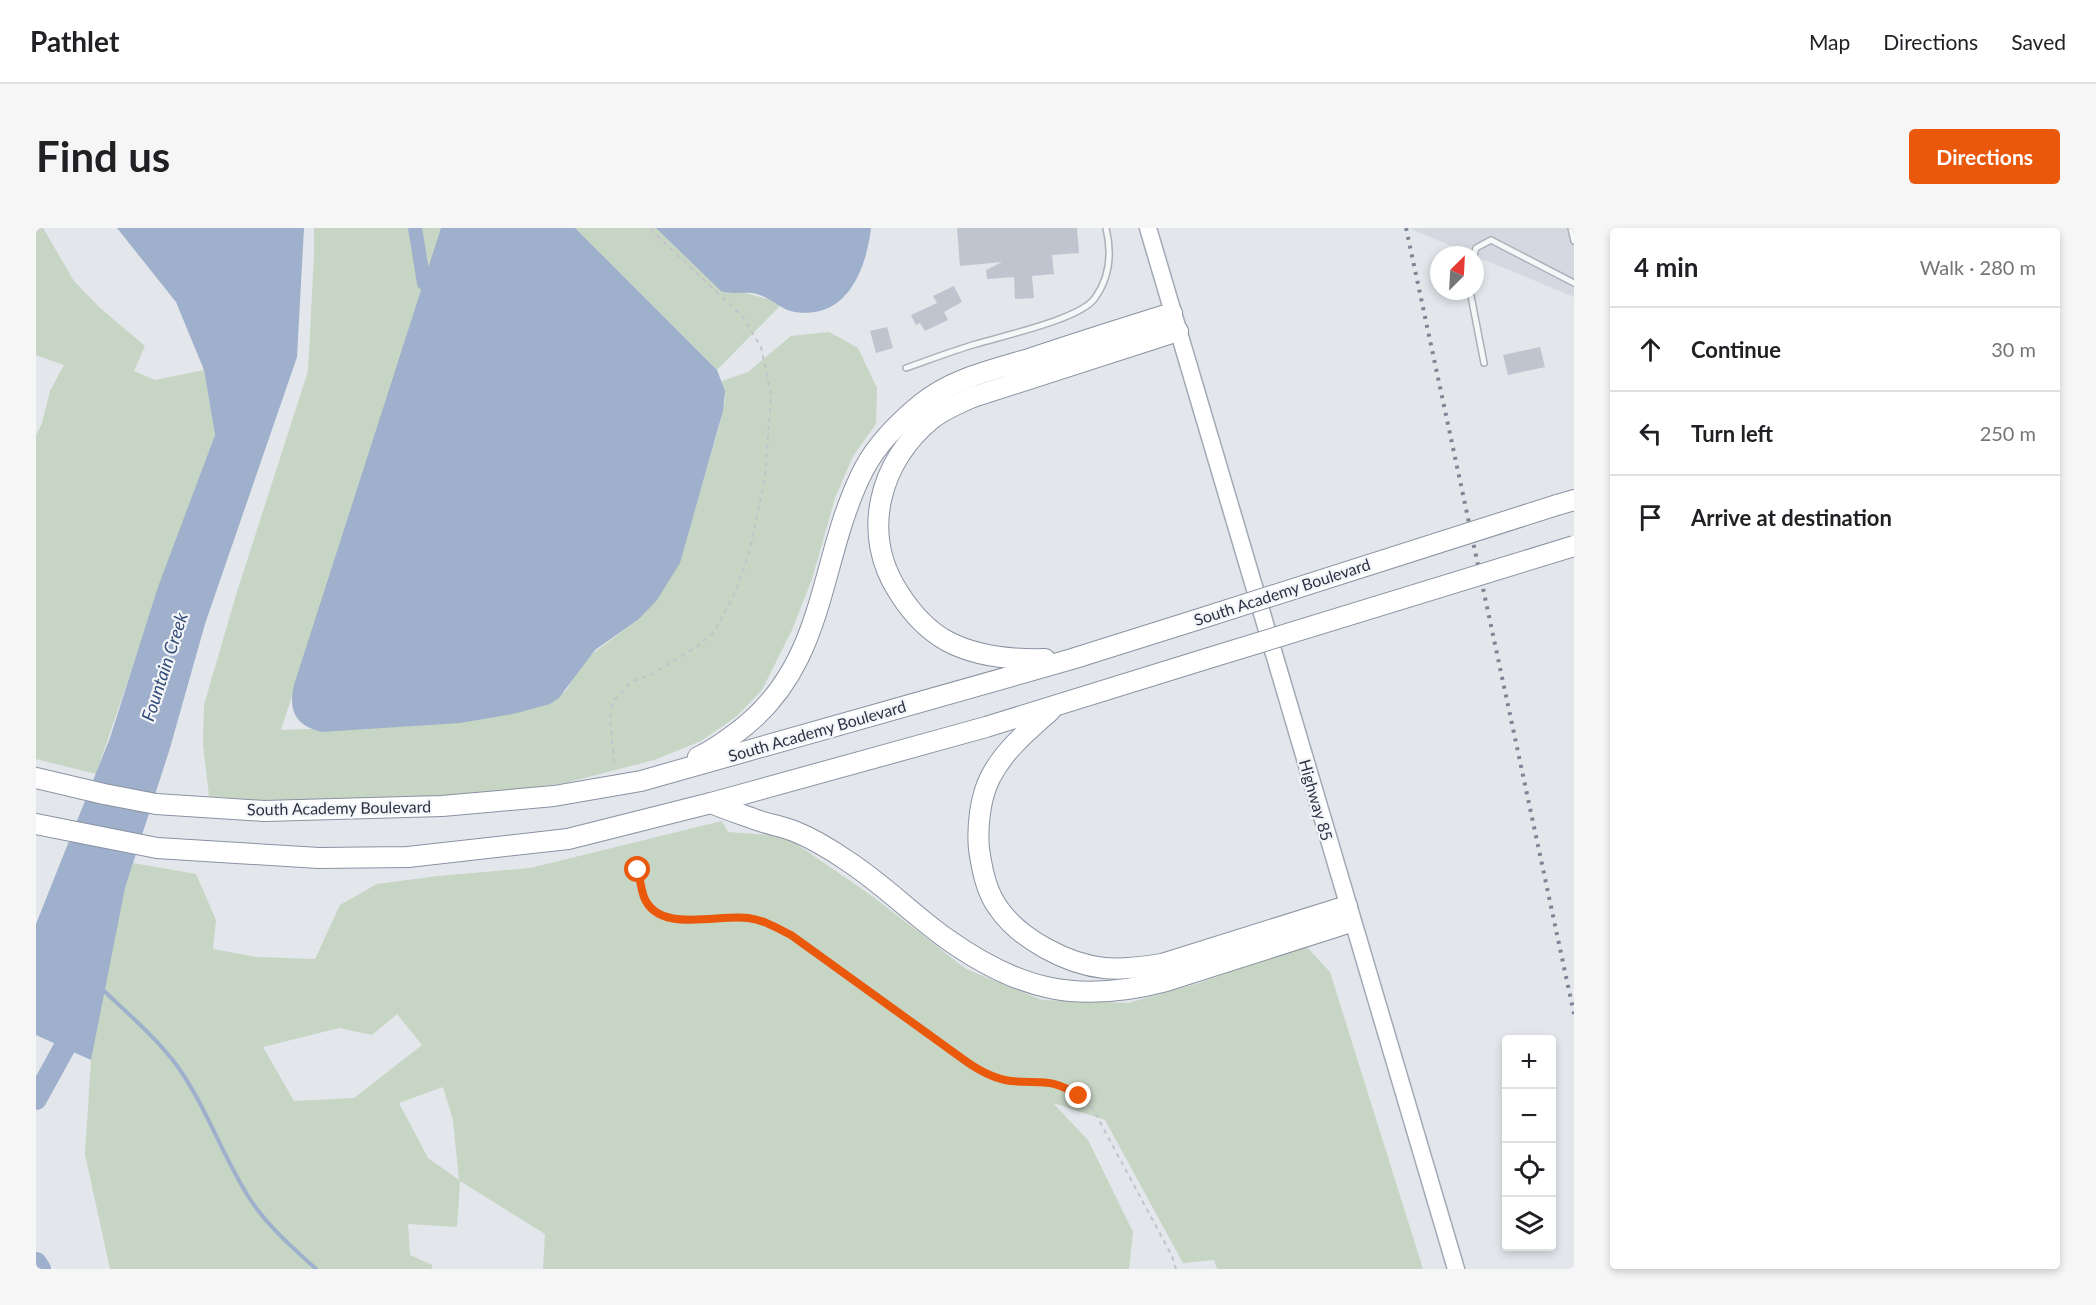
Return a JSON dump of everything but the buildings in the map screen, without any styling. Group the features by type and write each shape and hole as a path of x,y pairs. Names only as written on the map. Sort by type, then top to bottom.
{"highway":[{"path":"1072,659 1000,658 975,652 947,641 922,623 892,583 883,557 878,531 879,502 886,478 915,435 951,406 1175,322"},
{"path":"641,782 711,752 750,723 772,700 789,676 813,625 850,500 865,468 879,446 922,402 966,378 1175,322"},
{"name":"South Academy Boulevard","path":"36,778 156,804 285,811 442,806 554,796 641,782 1072,659 1565,503"},
{"path":"36,824 157,848 319,858 408,857 568,839 711,803 986,727 1574,545"},
{"path":"1057,705 1007,752 990,778 981,804 978,839 982,873 999,909 1020,930 1049,951 1084,964 1103,968 1137,968 1162,964 1349,914"},
{"path":"711,803 794,831 820,845 847,860 947,939 994,968 1025,983 1052,988 1108,993 1136,989 1166,981 1349,914"}],"main road":[{"name":"Highway 85","path":"1148,228 1349,914 1456,1269"}],"lane":[{"path":"906,368 974,344 1072,315 1094,300 1106,275 1110,256 1106,228"},
{"path":"1571,228 1574,241"},
{"path":"1480,246 1491,240 1574,283"},
{"path":"1472,300 1484,363"}],"path":[{"path":"614,762 610,718 614,701 631,682 652,674 696,647 714,632 736,591 748,553 765,478 770,415 771,394 761,347 742,316 649,228"},
{"path":"638,870 645,899 654,911 668,919 747,918 766,922 791,935 986,1075 1008,1081 1047,1081 1064,1086 1079,1096 1093,1109 1172,1256 1176,1269"}],"shaded area":[{"path":"1409,228 1574,228 1574,297 1484,260 1484,246 1451,246"}],"green space":[{"path":"36,228 43,228 74,281 100,308 145,346 134,371 155,380 204,370 215,435 172,551 96,774 36,759 36,436 42,423 50,391 64,365 36,355"},
{"path":"314,228 443,228 281,730 311,729 321,732 565,692 588,657 639,619 691,522 725,400 722,381 748,372 791,336 829,332 858,348 877,388 876,424 853,456 835,498 812,579 792,630 762,690 737,716 701,741 654,760 565,783 435,801 310,805 209,796 203,745 204,705 236,595 308,371"},
{"path":"574,228 657,228 745,293 768,299 780,306 717,370"},
{"path":"722,821 728,832 785,836 872,896 966,969 1042,1000 1128,1003 1199,983 1305,945 1330,972 1423,1269 1217,1269 1214,1260 1183,1263 1105,1120 1053,1103 1088,1140 1133,1232 1129,1269 543,1269 545,1234 460,1181 457,1227 408,1224 410,1255 432,1265 432,1269 110,1269 85,1154 91,1060 101,988 133,863 196,874 216,920 213,949 256,957 315,959 340,905 377,884 530,868","holes":["397,1014 422,1045 354,1098 294,1101 263,1047 339,1028 372,1035","443,1087 453,1120 459,1180 428,1158 399,1103"]}],"water":[{"path":"117,228 304,228 297,357 205,624 170,748 125,888 91,1060 36,1035 36,924 110,738 158,587 215,435 204,370 176,302"},
{"path":"441,228 575,228 717,370 725,391 723,411 680,563 657,600 639,619 595,650 559,698 550,704 513,714 460,723 321,732 299,721 292,702 294,685"},
{"path":"656,228 871,228 864,260 850,289 828,308 813,312 795,312 757,294 721,291"}],"waterway":[{"path":"415,228 424,283"},
{"path":"101,988 170,1056 188,1082 255,1207 279,1235 316,1269"},
{"name":"Fountain Creek","path":"36,1099 74,1030 76,1021"},
{"name":"Fountain Creek","path":"36,1263 40,1269"}],"railway":[{"path":"1406,228 1574,1014"}],"route":[{"path":"638,870 645,899 654,911 668,919 747,918 766,922 791,935 986,1075 1008,1081 1047,1081 1064,1086 1079,1096"}]}
